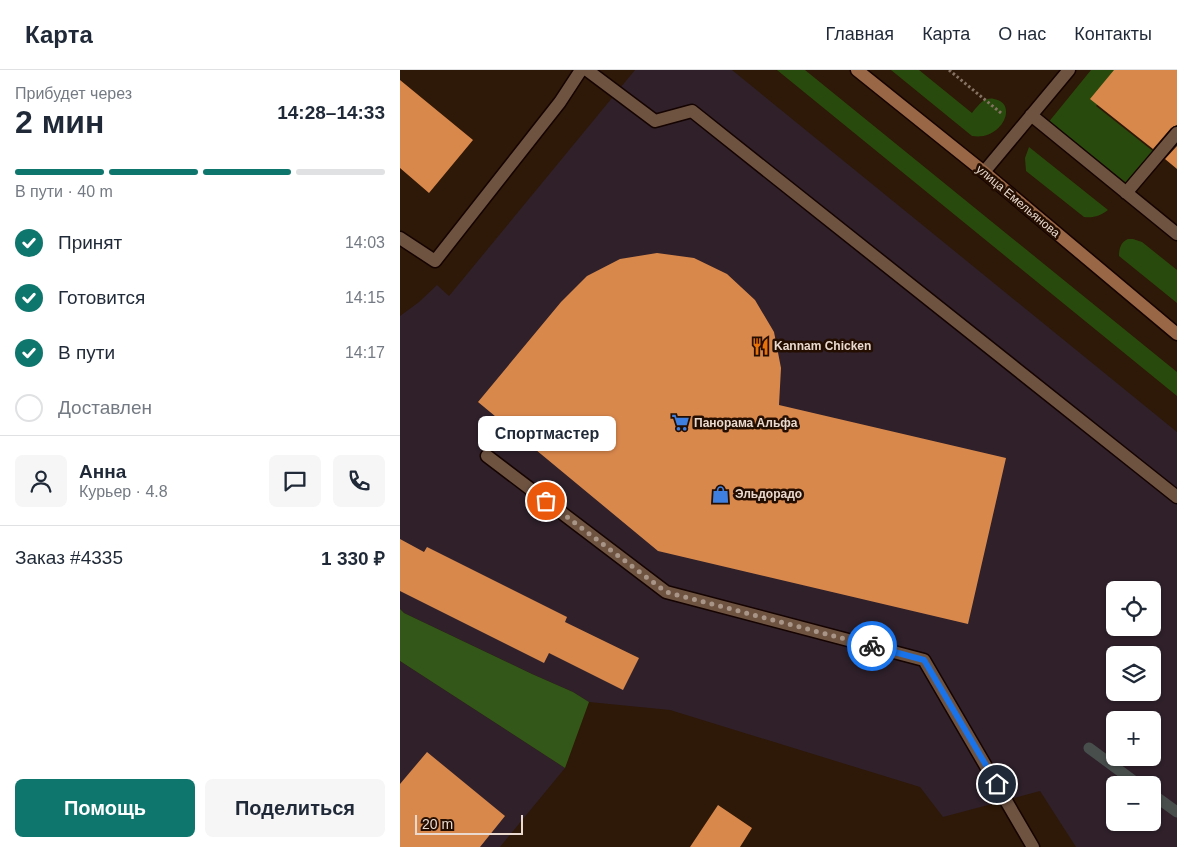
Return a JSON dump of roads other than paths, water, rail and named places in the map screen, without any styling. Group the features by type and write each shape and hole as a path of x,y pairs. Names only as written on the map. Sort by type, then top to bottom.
{"main road":[{"name":"улица Емельянова","path":"856,70 984,172 1177,334"}],"lane":[{"path":"400,238 436,261 549,116 581,70"},
{"path":"588,70 655,121 692,111 1177,497"},
{"path":"984,172 1069,70"},
{"path":"1031,116 1177,234"},
{"path":"1126,193 1177,133"},
{"path":"487,456 666,592 924,660 1033,847"}],"waterway":[{"path":"1089,748 1127,776"},
{"path":"1161,800 1177,812"}],"place":[{"name":"Kannam Chicken","path":"760,346"},
{"name":"Панорама Альфа","path":"680,423"},
{"name":"Эльдорадо","path":"721,494"},
{"name":"Спортмастер","path":"546,501"}]}
